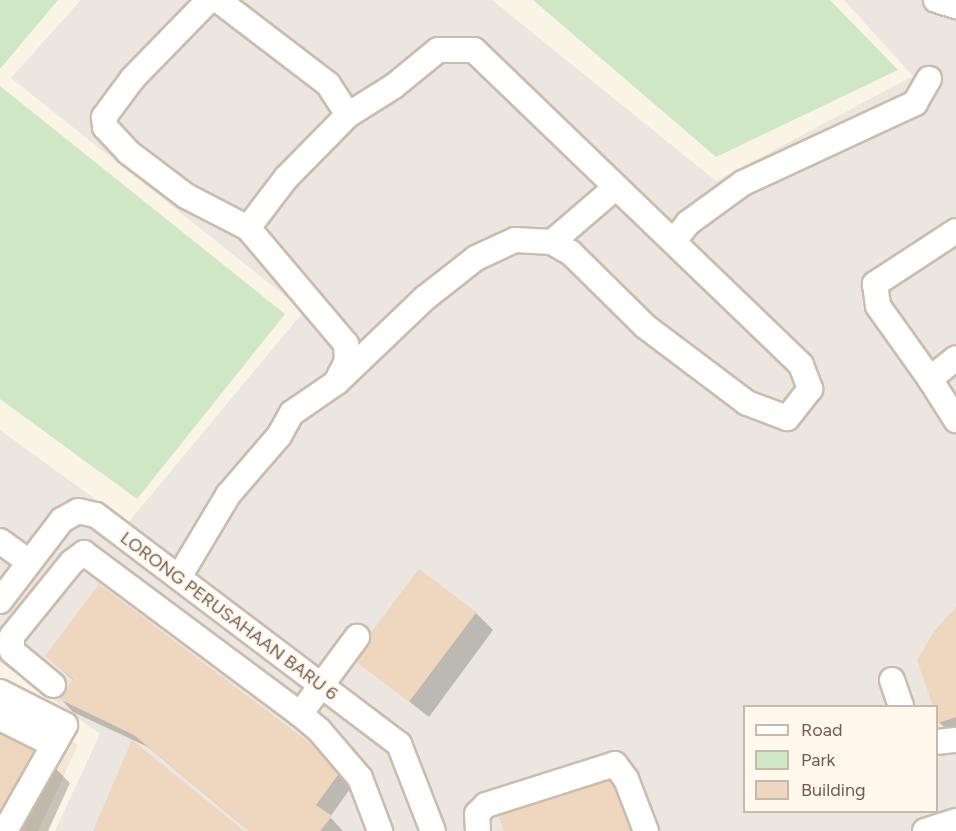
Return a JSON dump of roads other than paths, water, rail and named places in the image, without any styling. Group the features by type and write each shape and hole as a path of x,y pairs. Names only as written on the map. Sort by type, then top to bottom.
{"street":[{"path":"209,0 133,78 104,117 105,127 128,152 186,196 248,228 346,344 347,361 337,382"},
{"path":"218,0 328,84 348,115"},
{"path":"936,0 956,6"},
{"path":"179,578 228,495 279,436 292,413 337,382 425,298 476,258 515,240 552,242 571,253 645,326 747,403 772,416 787,418 810,389 801,365 674,241 615,188 568,137 474,50 438,50 394,86 348,115 286,178 248,228"},
{"path":"674,241 688,223 743,183 915,104 929,79"},
{"path":"552,242 615,188"},
{"path":"956,231 875,284 878,306 956,420"},
{"path":"930,379 956,358"},
{"name":"LORONG PERUSAHAAN BARU 6","path":"0,601 62,520 78,511 96,515 399,744 433,831"},
{"path":"0,541 29,562"},
{"path":"53,685 12,651 12,636 72,562 84,553 319,730 360,778 380,831"},
{"path":"300,714 357,637"},
{"path":"892,680 901,705"},
{"path":"0,692 60,735"},
{"path":"0,718 60,735"},
{"path":"5,831 60,735"},
{"path":"938,742 956,740"},
{"path":"478,831 477,814 486,806 615,764 626,779 646,831"},
{"path":"925,831 956,820"}]}
